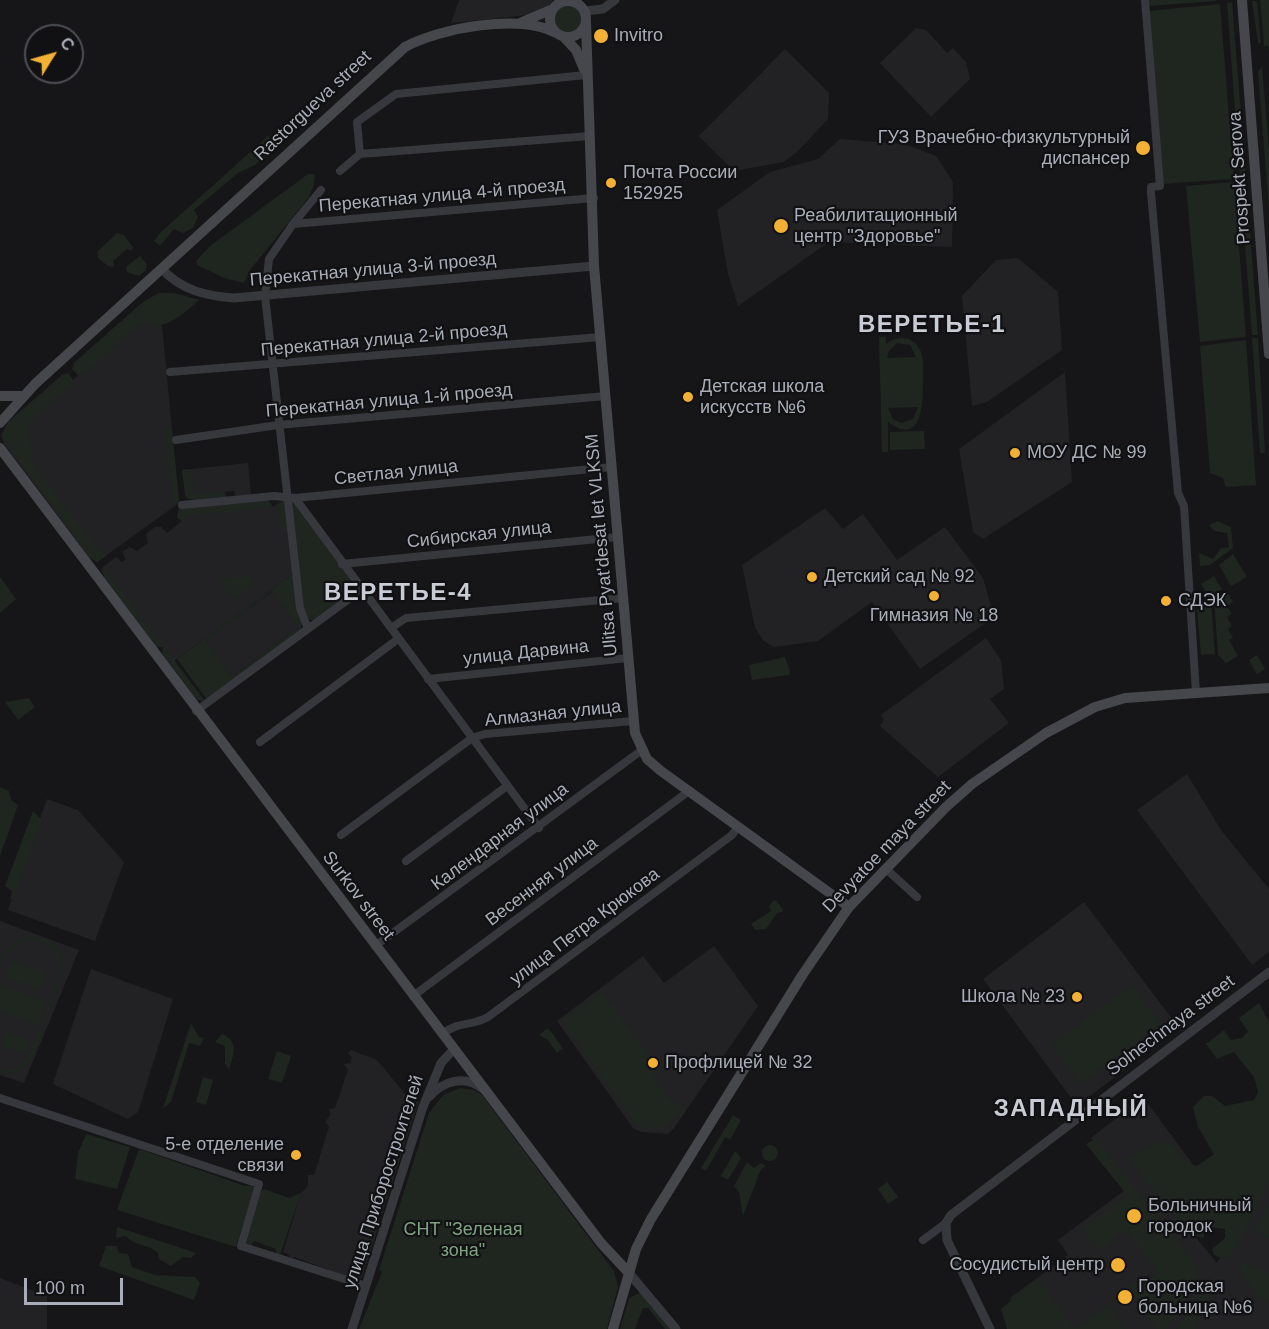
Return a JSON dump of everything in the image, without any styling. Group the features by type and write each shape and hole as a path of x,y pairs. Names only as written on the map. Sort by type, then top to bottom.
{"main road":[{"name":"Prospekt Serova","path":"1242,0 1269,354"},
{"path":"573,2 584,11 583,30 577,35 560,35 542,26 516,24 559,4 573,2"},
{"name":"Ulitsa Pyat'desat let VLKSM","path":"559,4 550,22 576,50 586,75"},
{"name":"Ulitsa Pyat'desat let VLKSM","path":"584,11 594,198 594,266 633,721 642,750 652,764 849,907"},
{"name":"Rastorgueva street","path":"34,385 405,47 437,32 516,24"},
{"path":"0,410 34,385"},
{"path":"0,423 34,385"},
{"path":"0,396 20,396"},
{"name":"Surkov street","path":"0,448 196,711 485,1091 601,1243 629,1273"},
{"name":"Surkov street","path":"0,458 20,477"},
{"name":"Devyatoe maya street","path":"613,1329 636,1249 667,1190 803,974 849,907 958,795 1046,733 1112,701 1269,688"}],"street":[{"path":"584,11 603,9 615,0"},
{"path":"1145,0 1160,186 1151,187 1178,493 1184,507 1196,693"},
{"path":"360,154 357,122 396,94 586,75"},
{"path":"340,171 360,154 590,136"},
{"path":"308,629 300,608 291,497 278,425 265,296 269,259 293,224 321,190"},
{"name":"Перекатная улица 4-й проезд","path":"293,224 594,198"},
{"name":"Перекатная улица 3-й проезд","path":"162,269 178,284 202,294 234,298 594,266"},
{"name":"Перекатная улица 2-й проезд","path":"170,372 601,337"},
{"name":"Перекатная улица 1-й проезд","path":"176,440 278,425 606,396"},
{"name":"Светлая улица","path":"182,505 291,497 612,466"},
{"path":"291,497 539,828"},
{"name":"Сибирская улица","path":"342,564 618,537"},
{"path":"196,711 361,591"},
{"path":"391,628 406,618 623,598"},
{"path":"260,742 398,639"},
{"name":"улица Дарвина","path":"428,679 628,658"},
{"name":"Алмазная улица","path":"340,835 472,738 485,734 633,721"},
{"name":"Календарная улица","path":"375,946 539,828 642,750"},
{"path":"406,861 507,786"},
{"name":"Весенняя улица","path":"413,996 688,791"},
{"name":"улица Петра Крюкова","path":"442,1034 454,1025 471,1023 488,1017 684,872 732,835 738,826"},
{"path":"886,868 917,897"},
{"name":"Solnechnaya street","path":"923,1240 946,1223 955,1212 1269,972"},
{"name":"улица Приборостроителей","path":"352,1329 423,1107 441,1063 454,1049"},
{"path":"423,1107 433,1094 454,1081 474,1083 485,1091"},
{"path":"0,1098 259,1184 241,1246 366,1286"},
{"path":"946,1223 947,1240 990,1329"},
{"name":"Surkov street","path":"629,1273 675,1329"}],"shaded area":[{"path":"459,0 553,0 547,8 536,14 451,23"},
{"path":"916,28 926,30 947,53 953,48 966,62 970,79 931,117 880,63"},
{"path":"785,49 829,93 828,119 798,151 784,162 734,171 699,136"},
{"path":"840,139 904,144 936,156 953,182 952,247 829,242 738,306 728,274 717,210 770,172 818,159"},
{"path":"1018,258 1058,292 1062,350 987,402 972,406 962,296 996,260"},
{"path":"159,293 173,293 199,300 162,325 179,503 97,562 90,558 4,444 1,434 10,420 63,374 69,374 73,380 78,375 72,369 74,363 143,302"},
{"name":"МОУ ДС № 99","path":"1065,372 1072,482 983,539 973,532 959,449"},
{"path":"248,463 251,495 235,496 234,491 225,492 226,497 194,500 186,497 182,470"},
{"path":"285,499 294,573 170,664 162,653 163,647 157,647 102,572 102,568 116,557 122,562 126,559 122,552 130,547 137,551 148,543 146,534 155,527 161,527 167,533 182,521 177,515 180,508 269,501 273,507"},
{"path":"825,508 843,529 863,514 897,560 945,527 983,578 994,617 920,669 872,602 818,641 774,647 764,641 755,628 742,565"},
{"path":"273,591 299,627 232,677 205,641"},
{"path":"986,638 1001,660 1004,689 990,699 1009,723 938,777 880,726 884,719 881,715"},
{"path":"1187,774 1221,830 1269,889 1269,952 1252,965 1137,810"},
{"path":"47,799 78,810 124,862 95,941 8,910"},
{"name":"Школа № 23","path":"1084,902 1179,1028 1077,1106 983,979"},
{"path":"0,921 79,950 24,1083 0,1075"},
{"name":"Профлицей № 32","path":"714,946 758,1006 674,1128 668,1134 641,1132 633,1128 557,1021 643,956 664,983"},
{"path":"91,969 173,999 138,1112 128,1119 53,1084"},
{"path":"351,1050 377,1060 407,1096 419,1101 382,1214 377,1218 375,1225 377,1231 362,1277 356,1280 294,1257 291,1259 283,1252 301,1193 308,1186 308,1175 314,1175 329,1127 325,1122 331,1114 329,1109 335,1108 348,1070 344,1064 350,1063 352,1057 348,1053"},
{"name":"Больничный городок","path":"1143,1097 1192,1163 1159,1193 1217,1263 1269,1173 1269,1329 1009,1329 1014,1312 1010,1298 1068,1255 1058,1240 1129,1187 1091,1138"},
{"path":"0,1278 47,1296 47,1329 0,1329"}],"green space":[{"path":"1149,0 1216,0 1216,1 1149,6"},
{"path":"1260,0 1269,0 1269,52 1268,46 1264,46"},
{"path":"1252,1 1257,1 1261,43 1258,43"},
{"path":"1232,2 1246,177 1240,177 1227,3"},
{"path":"568,3 579,8 584,19 579,30 568,35 557,30 552,19 557,8"},
{"path":"1220,4 1234,179 1162,184 1149,11"},
{"path":"1262,66 1269,150 1269,208 1258,72"},
{"path":"268,136 274,142 272,151 255,165 238,173 194,210 198,217 193,228 183,233 174,229 160,246 154,241 161,232"},
{"path":"308,174 315,174 309,197 250,270 244,283 224,278 197,265 196,261 210,246"},
{"path":"1246,180 1258,335 1252,335 1240,181"},
{"path":"1234,182 1246,337 1200,342 1186,186"},
{"path":"117,233 124,235 133,247 132,251 127,249 113,261 114,267 108,266 98,258 97,252"},
{"path":"140,256 147,264 146,270 139,276 127,272 126,267"},
{"path":"159,293 173,293 199,300 180,316 165,324 150,325 143,321 84,374 80,375 74,371 74,363 143,302"},
{"path":"879,337 886,337 886,344 896,339 906,338 915,343 922,355 923,389 919,419 914,426 908,429 900,429 888,422 888,452 882,452","holes":["897,343 910,345 916,357 887,358 889,351","918,407 913,419 901,423 893,419 888,408"]},
{"path":"1252,338 1258,338 1265,453 1260,453"},
{"path":"1246,340 1256,485 1226,487 1223,478 1210,473 1200,346"},
{"path":"67,373 72,378 72,384 28,424 33,464 100,552 104,549 106,556 97,562 90,558 2,438 7,423"},
{"path":"165,426 172,429 179,500 176,503 172,500"},
{"path":"924,431 925,449 890,450 890,432"},
{"path":"189,469 192,472 194,494 224,492 226,497 188,499 185,495 182,470"},
{"path":"285,499 289,529 281,530 278,505"},
{"path":"267,500 272,507 185,516 182,521 177,518 178,511 184,507"},
{"path":"290,500 294,501 358,590 315,621 306,618 303,607"},
{"path":"1218,521 1231,527 1233,548 1210,565 1200,566 1199,553 1213,559 1221,548 1229,547 1227,533 1214,531 1209,525"},
{"path":"1233,554 1247,577 1231,586 1219,565"},
{"path":"103,567 163,647 157,647 104,577"},
{"path":"294,573 302,630 208,701 177,659","holes":["272,591 299,627 232,677 206,641"]},
{"path":"251,576 254,583 237,598 232,597 220,584 222,579"},
{"path":"1214,576 1222,589 1209,597 1201,584"},
{"path":"0,577 16,599 0,613"},
{"path":"1226,590 1233,602 1227,606 1232,614 1227,617 1232,626 1228,629 1233,638 1229,640 1238,656 1226,663 1218,655 1214,598"},
{"path":"1211,600 1215,654 1201,655 1197,610"},
{"path":"165,648 203,701 197,700 162,653"},
{"path":"1257,655 1265,669 1257,674 1249,660"},
{"path":"785,657 790,671 789,675 752,680 749,665"},
{"path":"29,698 35,707 18,720 5,702"},
{"path":"0,787 9,791 11,800 18,805 0,856"},
{"path":"33,811 42,820 13,900 10,899 12,891 5,886"},
{"path":"774,900 783,910 782,912 777,913 766,929 755,930 751,924 771,911 769,906"},
{"path":"28,937 45,939 55,945 60,955 59,980 30,1060 17,1071 0,1073 0,1070 20,1066 29,1055 56,983 59,964 57,956 47,945 34,940 27,940 13,947 0,971 0,965 7,949 16,941"},
{"path":"11,960 43,971 46,976 41,989 5,978"},
{"path":"0,985 46,1002 38,1025 0,1011"},
{"path":"1131,985 1161,1024 1081,1084 1051,1045"},
{"path":"602,992 660,1071 652,1077 668,1098 685,1108 664,1129 646,1129 634,1122 562,1021"},
{"path":"1259,1003 1269,1022 1269,1182 1242,1237 1227,1260 1214,1255 1212,1249 1225,1238 1225,1229 1210,1227 1204,1231 1204,1238 1190,1235 1129,1160 1148,1147 1170,1142 1188,1163 1197,1166 1214,1154 1198,1127 1193,1107 1204,1096 1212,1096 1225,1106 1254,1100 1258,1092 1254,1077 1234,1052 1217,1059 1206,1044 1224,1030 1231,1040 1242,1038 1248,1032 1239,1018"},
{"path":"191,1023 199,1037 204,1038 200,1046 189,1043 171,1102 163,1108"},
{"path":"548,1028 563,1048 557,1053 548,1040 539,1035"},
{"path":"7,1032 29,1041 24,1054 2,1046"},
{"path":"222,1034 231,1040 234,1049 229,1069 225,1064 225,1046 215,1042"},
{"path":"277,1051 291,1056 282,1083 268,1079"},
{"path":"203,1077 213,1080 206,1105 196,1102"},
{"name":"СНТ \"Зеленая зона\"","path":"460,1088 474,1090 482,1095 614,1271 618,1287 607,1329 359,1329 382,1272 379,1270 429,1113 443,1095"},
{"path":"733,1115 741,1120 730,1140 725,1137 706,1171 701,1168"},
{"path":"86,1134 130,1147 117,1189 75,1179 78,1153"},
{"path":"1096,1139 1199,1269 1197,1281 1165,1329 1157,1329 1128,1287 1142,1277 1150,1279 1157,1275 1156,1269 1130,1234 1123,1232 1100,1251 1082,1230 1127,1195 1086,1144"},
{"path":"770,1145 778,1153 770,1161 762,1153"},
{"path":"139,1149 245,1186 252,1186 254,1189 236,1247 117,1210"},
{"path":"735,1151 741,1158 728,1180 721,1176"},
{"path":"747,1162 754,1168 761,1163 766,1166 761,1169 743,1216 739,1192 734,1186"},
{"path":"887,1182 898,1197 888,1204 878,1189"},
{"path":"264,1189 289,1198 301,1193 280,1255 276,1254 276,1249 254,1241 251,1246 246,1243 261,1191"},
{"path":"1269,1205 1269,1238 1258,1233 1256,1227"},
{"path":"117,1227 196,1253 191,1258 183,1257 171,1266 159,1259 158,1253 150,1248 133,1242 126,1236 116,1238"},
{"path":"106,1246 117,1246 119,1253 128,1254 132,1267 155,1275 195,1277 200,1283 194,1300 99,1266"},
{"path":"1240,1261 1269,1273 1269,1303 1258,1296 1242,1275"},
{"path":"1038,1279 1073,1327 1083,1324 1108,1304 1126,1329 1007,1329 1001,1309"},
{"path":"1209,1279 1214,1288 1195,1329 1177,1329"},
{"path":"639,1293 643,1294 672,1329 665,1329 648,1308 643,1308 635,1329 620,1329 629,1298"}],"place":[{"name":"Invitro","path":"601,36"},
{"name":"ГУЗ Врачебно-физкультурный диспансер","path":"1143,148"},
{"name":"Почта России 152925","path":"611,183"},
{"name":"Реабилитационный центр \"Здоровье\"","path":"781,226"},
{"name":"Детская школа искусств №6","path":"688,397"},
{"name":"МОУ ДС № 99","path":"1015,453"},
{"name":"Детский сад № 92","path":"812,577"},
{"name":"Гимназия № 18","path":"934,596"},
{"name":"СДЭК","path":"1166,601"},
{"name":"Школа № 23","path":"1077,997"},
{"name":"Профлицей № 32","path":"653,1063"},
{"name":"5-е отделение связи","path":"296,1155"},
{"name":"Больничный городок","path":"1134,1216"},
{"name":"Сосудистый центр","path":"1118,1265"},
{"name":"Городская больница №6","path":"1125,1297"}],"district":[{"name":"ВЕРЕТЬЕ-1","path":"932,325"},
{"name":"ВЕРЕТЬЕ-4","path":"398,593"},
{"name":"ЗАПАДНЫЙ","path":"1071,1109"}]}
